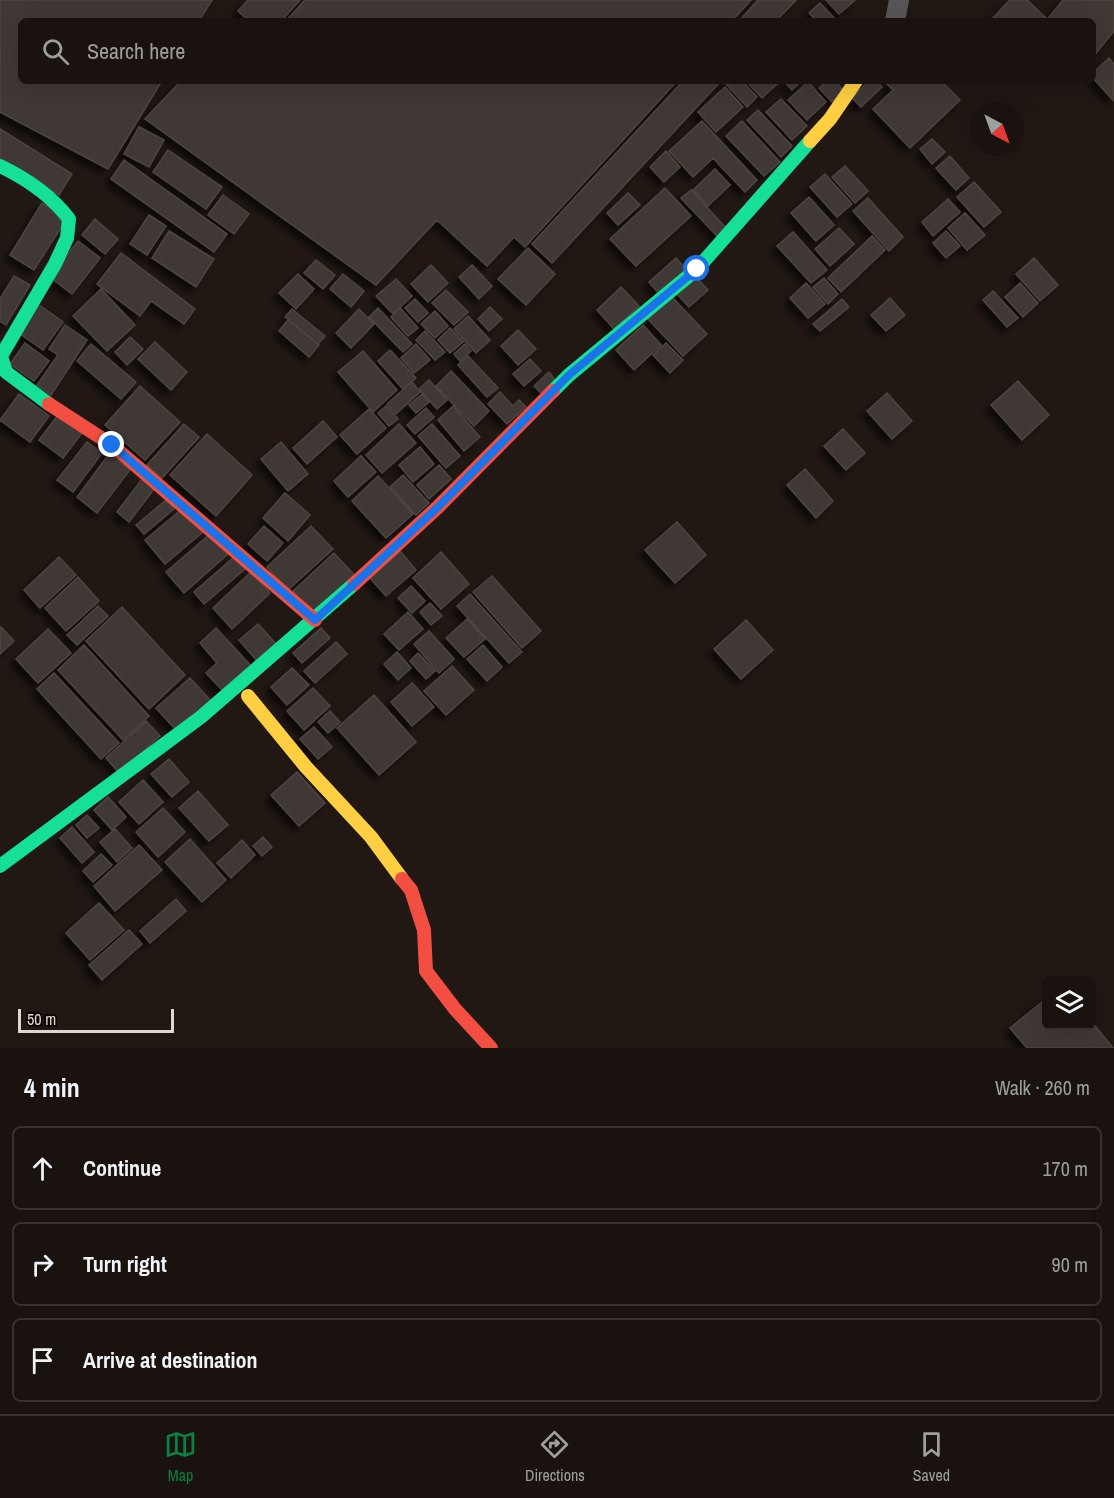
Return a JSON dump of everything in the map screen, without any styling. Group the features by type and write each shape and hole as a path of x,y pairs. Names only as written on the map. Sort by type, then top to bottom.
{"street":[{"path":"896,18 899,0"},
{"path":"0,866 201,717 315,620 438,507 569,375 697,269 830,119 854,84"},
{"path":"0,166 49,195 60,205 69,219 66,238 55,264 1,356 6,372 20,384 112,445 315,620"},
{"path":"248,696 306,767 370,837 411,890 424,930 426,971 455,1010 491,1048"}],"building":[{"path":"0,0 212,0 201,18 18,18 18,84 160,84 108,169 0,112"},
{"path":"248,0 300,0 284,18 246,18 238,11"},
{"path":"305,0 751,0 735,18 289,18"},
{"path":"758,0 796,0 779,18 742,18"},
{"path":"826,0 855,0 839,14"},
{"path":"1010,0 1027,0 1046,18 993,18"},
{"path":"1063,0 1114,0 1114,31 1096,53 1096,18 1048,18"},
{"path":"820,3 834,18 814,18 809,13"},
{"path":"1109,58 1114,64 1113,100 1096,81 1096,70"},
{"path":"178,84 674,84 525,247 514,237 487,266 437,220 376,285 145,119"},
{"path":"680,84 718,84 552,263 532,244"},
{"path":"726,84 745,84 757,97 747,107"},
{"path":"749,84 777,84 762,98"},
{"path":"787,84 798,84 792,90"},
{"path":"806,84 810,84 826,102 807,120 788,100"},
{"path":"824,84 838,84 844,91 832,102 819,88"},
{"path":"866,84 880,84 882,87 861,107 852,98"},
{"path":"887,84 944,84 960,100 910,148 873,109 893,90"},
{"path":"725,87 743,107 716,132 698,112"},
{"path":"781,99 807,126 792,140 766,112"},
{"path":"758,110 792,146 781,157 747,120"},
{"path":"702,121 757,180 745,192 713,158 693,177 669,151"},
{"path":"742,121 780,162 764,176 726,136"},
{"path":"139,127 164,140 149,167 124,154"},
{"path":"0,129 72,174 59,195 0,158"},
{"path":"932,139 945,152 932,164 920,149"},
{"path":"168,150 222,187 206,209 153,172"},
{"path":"666,151 680,167 664,182 650,167"},
{"path":"950,156 969,178 956,190 936,168"},
{"path":"124,160 227,234 214,252 111,179"},
{"path":"845,166 868,191 855,203 832,177"},
{"path":"715,169 730,185 708,206 693,190"},
{"path":"825,174 852,204 837,217 810,187"},
{"path":"974,182 1001,212 984,227 957,197"},
{"path":"665,188 691,216 636,266 610,239"},
{"path":"691,190 727,229 718,237 681,198"},
{"path":"628,193 640,205 618,225 607,213"},
{"path":"223,195 249,214 234,234 208,215"},
{"path":"809,197 834,225 816,241 791,213"},
{"path":"868,198 903,237 889,251 853,211"},
{"path":"948,199 960,212 933,236 922,222"},
{"path":"42,203 67,218 34,270 10,255"},
{"path":"965,213 985,235 967,250 948,228"},
{"path":"149,215 166,226 147,255 130,244"},
{"path":"95,219 118,239 105,254 82,235"},
{"path":"839,228 854,244 830,266 815,249"},
{"path":"169,231 214,259 196,287 152,258"},
{"path":"946,231 960,246 946,258 933,243"},
{"path":"793,232 827,270 811,283 777,246"},
{"path":"872,236 885,250 841,292 828,278"},
{"path":"78,241 100,258 72,294 50,277"},
{"path":"528,248 555,274 526,305 498,279"},
{"path":"121,253 195,309 184,324 151,301 140,316 97,284"},
{"path":"676,258 687,270 660,295 649,282"},
{"path":"1034,258 1058,285 1040,301 1016,274"},
{"path":"316,260 335,275 323,289 304,273"},
{"path":"431,265 448,283 428,302 411,284"},
{"path":"472,265 492,286 479,299 459,277"},
{"path":"298,274 314,289 296,309 279,293"},
{"path":"343,274 364,291 351,307 330,289"},
{"path":"14,276 30,285 6,325 0,321 0,299"},
{"path":"695,276 708,290 689,307 677,294"},
{"path":"824,278 838,294 828,304 813,287"},
{"path":"396,279 412,296 393,314 376,296"},
{"path":"806,283 825,304 808,318 790,298"},
{"path":"1020,283 1038,303 1023,317 1005,297"},
{"path":"621,287 639,306 614,329 597,310"},
{"path":"101,289 135,325 107,351 73,316"},
{"path":"446,290 468,312 454,325 432,303"},
{"path":"993,291 1018,318 1007,327 983,300"},
{"path":"672,297 707,334 683,356 648,319"},
{"path":"890,298 905,315 886,331 871,315"},
{"path":"415,299 428,313 418,322 405,308"},
{"path":"842,299 849,307 820,331 813,324"},
{"path":"39,305 63,322 43,350 19,333"},
{"path":"490,307 502,319 489,331 478,319"},
{"path":"378,308 412,344 403,352 369,317"},
{"path":"400,308 418,328 408,336 391,317"},
{"path":"292,309 325,336 318,344 285,317"},
{"path":"359,309 374,324 351,348 336,333"},
{"path":"435,311 448,326 435,338 421,324"},
{"path":"468,316 490,340 476,353 454,329"},
{"path":"288,320 319,345 309,357 279,331"},
{"path":"65,325 87,340 51,395 37,385 58,355 49,349"},
{"path":"643,325 661,345 634,370 616,350"},
{"path":"450,328 463,342 450,353 438,340"},
{"path":"518,330 536,349 518,365 501,346"},
{"path":"425,331 445,352 435,360 416,340"},
{"path":"130,337 143,349 127,365 115,352"},
{"path":"155,342 187,372 171,390 138,359"},
{"path":"25,343 49,361 34,381 10,364"},
{"path":"666,343 683,360 670,373 653,355"},
{"path":"91,344 136,382 121,399 77,361"},
{"path":"416,344 430,360 414,373 401,358"},
{"path":"465,344 471,351 460,361 454,354"},
{"path":"390,350 416,378 403,389 378,361"},
{"path":"363,351 397,390 373,412 338,372"},
{"path":"468,356 498,388 487,397 458,365"},
{"path":"530,359 541,371 524,386 513,374"},
{"path":"451,371 489,411 474,426 436,386"},
{"path":"549,372 555,380 541,393 534,386"},
{"path":"429,380 447,400 437,409 419,389"},
{"path":"1018,381 1049,415 1022,440 991,405"},
{"path":"412,382 420,392 396,414 387,404"},
{"path":"140,386 180,422 145,460 105,425"},
{"path":"500,392 513,406 519,400 526,407 507,424 488,404"},
{"path":"887,393 912,421 892,439 867,411"},
{"path":"19,394 49,416 30,442 0,420"},
{"path":"422,394 429,402 416,413 409,405"},
{"path":"386,406 398,419 389,426 378,413"},
{"path":"453,406 480,437 464,451 438,420"},
{"path":"426,408 434,417 415,434 407,425"},
{"path":"369,409 386,428 357,454 340,435"},
{"path":"58,415 82,433 63,458 39,440"},
{"path":"323,421 337,437 307,464 293,448"},
{"path":"184,424 199,437 162,478 147,465"},
{"path":"399,424 416,443 382,473 366,455"},
{"path":"432,424 460,456 446,468 418,436"},
{"path":"843,429 865,453 846,470 824,446"},
{"path":"207,434 252,475 216,516 170,475"},
{"path":"87,442 102,453 73,492 57,480"},
{"path":"281,442 308,474 288,491 261,459"},
{"path":"420,447 434,464 413,482 399,465"},
{"path":"109,454 130,470 97,513 77,497"},
{"path":"361,456 376,472 348,497 334,481"},
{"path":"439,465 451,479 429,499 417,485"},
{"path":"805,469 833,501 816,518 787,485"},
{"path":"403,475 429,503 416,515 390,487"},
{"path":"378,476 413,514 386,538 352,501"},
{"path":"142,479 154,489 129,522 117,512"},
{"path":"285,493 310,515 288,541 263,518"},
{"path":"166,500 174,509 144,534 136,525"},
{"path":"182,509 203,532 165,564 145,540"},
{"path":"677,522 706,555 675,583 645,550"},
{"path":"264,526 283,543 267,561 248,544"},
{"path":"311,526 333,549 288,590 267,567"},
{"path":"210,534 228,554 184,593 166,572"},
{"path":"400,551 416,570 386,596 370,578"},
{"path":"441,552 469,584 441,609 413,578"},
{"path":"334,553 355,576 314,614 293,591"},
{"path":"59,557 76,575 40,608 24,590"},
{"path":"234,557 245,569 204,604 194,592"},
{"path":"251,572 270,593 232,629 213,608"},
{"path":"492,576 541,631 522,648 473,592"},
{"path":"78,577 99,601 66,631 45,608"},
{"path":"411,586 425,601 412,613 398,598"},
{"path":"470,594 522,652 509,663 457,606"},
{"path":"430,603 442,616 431,625 420,612"},
{"path":"98,606 108,616 77,645 67,635"},
{"path":"122,607 185,675 149,709 86,641"},
{"path":"408,612 423,629 399,650 384,634"},
{"path":"467,619 485,639 464,657 446,638"},
{"path":"746,620 773,650 741,679 714,649"},
{"path":"258,624 277,645 258,662 239,640"},
{"path":"0,628 14,641 0,654"},
{"path":"216,628 251,666 224,692 206,673 217,663 200,643"},
{"path":"321,628 330,638 302,663 293,653"},
{"path":"48,629 71,653 38,683 16,659"},
{"path":"429,631 454,659 439,673 414,644"},
{"path":"336,642 347,654 315,683 304,671"},
{"path":"84,645 149,716 123,740 58,670"},
{"path":"483,645 502,667 487,681 467,659"},
{"path":"397,652 411,668 398,680 384,664"},
{"path":"418,653 435,671 426,679 410,661"},
{"path":"452,666 474,690 446,715 424,691"},
{"path":"292,668 309,685 287,705 271,687"},
{"path":"54,673 119,743 101,759 37,689"},
{"path":"190,678 211,701 177,731 156,708"},
{"path":"412,683 434,707 412,726 391,702"},
{"path":"313,688 330,706 304,730 287,711"},
{"path":"374,695 416,742 379,775 337,728"},
{"path":"330,711 340,722 328,733 318,722"},
{"path":"146,721 160,736 119,773 106,758"},
{"path":"314,727 332,747 318,759 300,739"},
{"path":"169,759 189,782 172,797 151,774"},
{"path":"297,772 325,803 299,826 271,795"},
{"path":"143,780 163,802 139,824 119,802"},
{"path":"198,791 228,825 209,841 179,808"},
{"path":"108,797 126,817 112,830 94,810"},
{"path":"163,808 185,832 158,857 136,832"},
{"path":"87,815 99,828 87,838 76,825"},
{"path":"72,827 94,852 82,863 60,838"},
{"path":"115,829 132,848 117,862 100,842"},
{"path":"263,837 272,847 262,856 253,846"},
{"path":"190,839 226,880 202,902 165,862"},
{"path":"242,840 255,855 231,878 217,863"},
{"path":"139,845 162,870 115,911 94,886"},
{"path":"101,854 112,865 93,882 83,871"},
{"path":"176,899 186,911 150,943 140,931"},
{"path":"99,903 124,930 90,960 66,933"},
{"path":"129,930 142,944 102,980 89,965"},
{"path":"1042,1002 1042,1030 1096,1030 1096,1027 1113,1048 1027,1048 1010,1028"}],"traffic: fast":[{"path":"553,391 569,375 697,269 810,141"},
{"path":"0,166 38,188 69,219 67,238 55,264 1,356 6,372 49,404"},
{"path":"0,866 201,717 354,584"}],"traffic: slow":[{"path":"810,141 830,119 854,84"},
{"path":"248,696 306,767 371,837 402,879"}],"traffic: jam":[{"path":"354,584 438,507 553,391"},
{"path":"49,404 112,445 315,620"},
{"path":"402,879 411,890 424,930 426,971 455,1009 491,1048"}],"route":[{"path":"112,445 315,620 438,507 569,375 697,269"}]}
